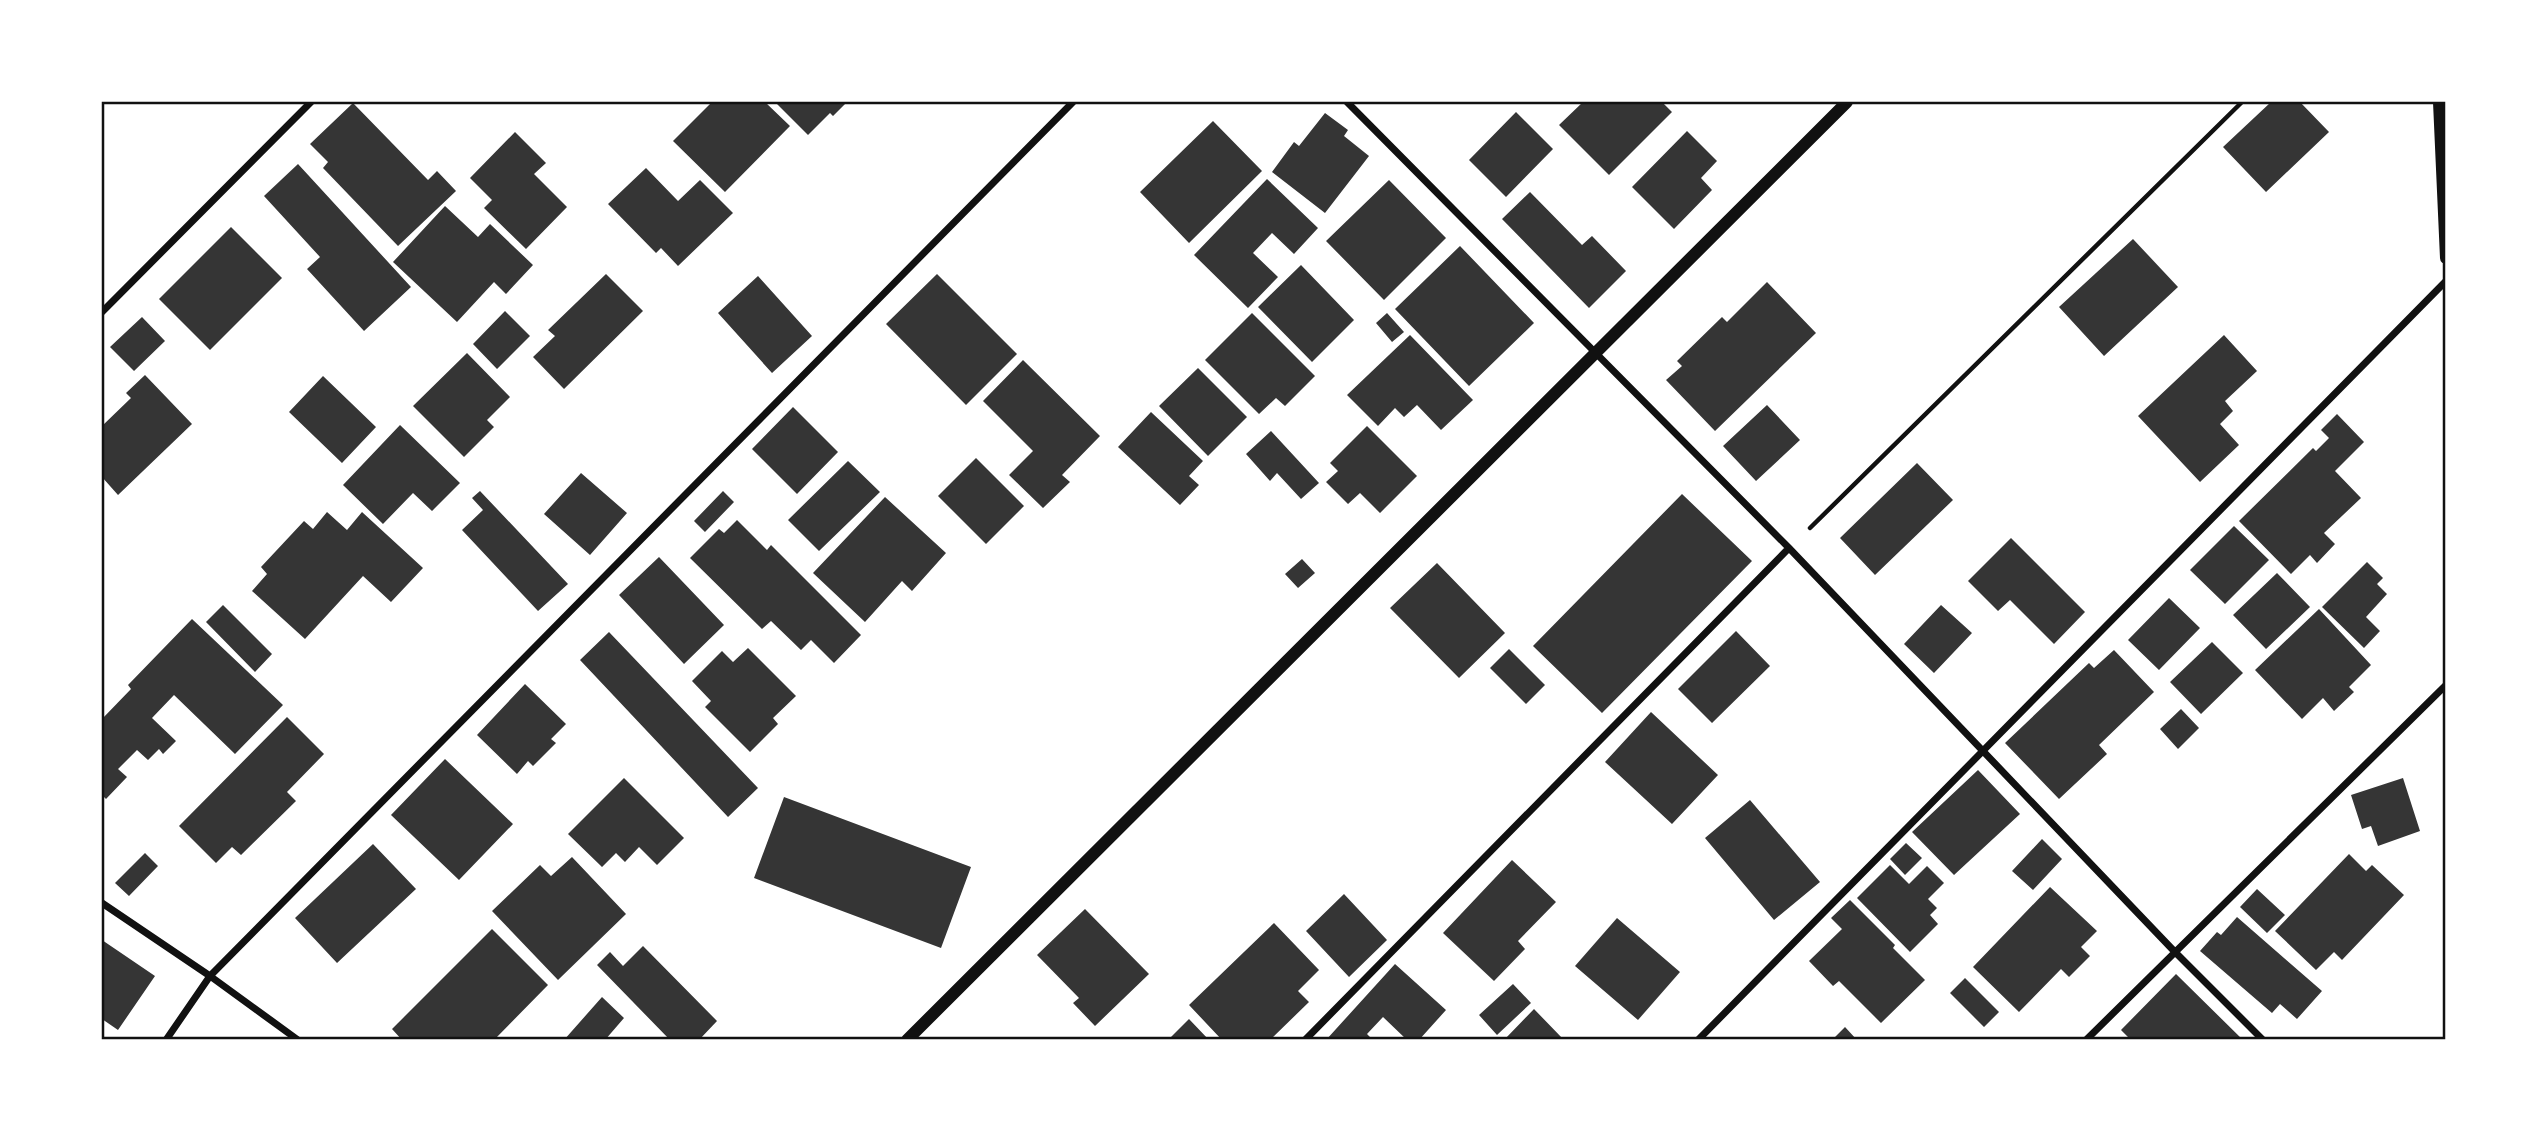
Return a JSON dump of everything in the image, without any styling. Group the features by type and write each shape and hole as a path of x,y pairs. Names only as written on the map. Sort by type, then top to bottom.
{"street":[{"path":"102,312 311,102"},
{"path":"166,1040 210,976 1073,102"},
{"path":"1347,102 1789,548 1982,752 2263,1040"},
{"path":"907,1040 1847,102"},
{"path":"2439,102 2445,258"},
{"path":"1698,1040 2445,281"},
{"path":"1305,1040 1789,548"},
{"path":"2086,1040 2445,685"},
{"path":"102,903 298,1040"}],"path":[{"path":"1789,548 2242,102"}],"building":[{"path":"712,102 765,102 790,126 725,192 673,141"},
{"path":"775,102 847,102 833,116 830,113 808,135"},
{"path":"1583,102 1662,102 1672,112 1609,175 1559,125"},
{"path":"2271,102 2300,102 2329,132 2266,192 2223,147"},
{"path":"353,103 428,180 437,171 456,191 398,246 323,168 328,162 310,144"},
{"path":"1516,112 1553,149 1506,197 1469,160"},
{"path":"1325,113 1348,130 1344,136 1369,156 1325,213 1272,172 1294,142 1299,146"},
{"path":"1213,121 1262,171 1189,243 1140,192"},
{"path":"1687,131 1717,161 1701,178 1712,190 1674,229 1632,187"},
{"path":"515,132 546,163 534,174 567,207 526,249 484,208 492,200 470,178"},
{"path":"298,164 411,287 364,331 307,269 320,257 264,196"},
{"path":"646,168 678,201 700,180 733,213 678,266 661,248 656,253 608,204"},
{"path":"1267,179 1318,228 1294,254 1272,233 1253,253 1278,277 1248,308 1194,255"},
{"path":"1389,180 1446,238 1384,300 1326,241"},
{"path":"1530,192 1582,245 1592,236 1626,271 1589,308 1502,219"},
{"path":"445,206 478,237 490,224 533,265 506,294 494,282 457,322 393,262"},
{"path":"231,227 282,278 210,350 159,299"},
{"path":"2133,239 2178,287 2104,356 2059,307"},
{"path":"1460,246 1534,323 1469,386 1395,309"},
{"path":"1301,265 1354,320 1312,362 1258,307"},
{"path":"606,274 643,311 564,389 533,357 555,336 548,330"},
{"path":"937,274 1017,354 966,405 886,324"},
{"path":"758,276 812,336 772,373 718,313"},
{"path":"1767,282 1816,333 1715,431 1666,380 1682,366 1677,361 1722,317 1727,322"},
{"path":"505,311 530,336 497,369 473,344"},
{"path":"1252,313 1315,376 1285,406 1276,398 1259,414 1205,360"},
{"path":"1387,313 1404,332 1392,342 1376,323"},
{"path":"142,317 165,341 134,371 110,347"},
{"path":"1410,335 1473,400 1441,430 1417,405 1404,417 1395,408 1378,426 1347,395"},
{"path":"2224,335 2257,371 2225,401 2233,411 2220,424 2239,445 2200,482 2138,416"},
{"path":"467,353 510,397 487,420 494,427 464,457 413,406"},
{"path":"1023,360 1100,436 1062,475 1070,482 1043,508 1009,475 1033,451 983,401"},
{"path":"1198,368 1247,417 1208,456 1159,406"},
{"path":"145,375 192,424 118,495 102,477 102,426 131,398 126,393"},
{"path":"323,376 376,427 342,463 289,412"},
{"path":"1767,405 1800,440 1756,481 1723,446"},
{"path":"793,407 838,452 797,494 752,449"},
{"path":"1151,412 1203,461 1189,476 1199,485 1180,505 1118,447"},
{"path":"2337,414 2364,442 2335,471 2361,498 2324,533 2335,544 2317,563 2310,555 2291,574 2239,521 2313,448 2316,451 2329,438 2321,430"},
{"path":"400,425 460,483 432,511 413,493 383,524 343,485"},
{"path":"1367,426 1417,476 1380,513 1360,493 1348,504 1326,482 1338,471 1330,463"},
{"path":"1271,431 1319,483 1301,499 1277,473 1270,481 1246,454"},
{"path":"976,458 1024,506 986,544 938,496"},
{"path":"848,461 880,492 819,551 788,520"},
{"path":"1917,463 1953,500 1875,575 1840,538"},
{"path":"581,473 627,513 590,555 544,514"},
{"path":"480,491 568,584 538,611 462,530 483,510 472,498"},
{"path":"723,491 734,502 705,532 694,521"},
{"path":"1682,494 1752,561 1602,713 1533,646"},
{"path":"885,497 946,553 912,591 902,581 865,622 813,573"},
{"path":"327,512 347,530 362,512 423,568 391,602 363,576 305,639 252,591 267,574 261,567 304,521 313,529"},
{"path":"737,520 767,550 771,545 861,635 834,663 811,640 801,650 771,621 762,629 690,558 719,529 724,533"},
{"path":"2234,526 2269,560 2225,604 2190,570"},
{"path":"2011,538 2085,612 2054,644 2010,600 1998,611 1968,581"},
{"path":"659,557 724,625 684,664 619,595"},
{"path":"1302,559 1315,573 1298,588 1285,574"},
{"path":"2367,562 2383,578 2377,584 2387,594 2366,617 2380,631 2364,648 2322,607"},
{"path":"1437,563 1505,633 1459,678 1390,608"},
{"path":"2277,573 2310,607 2266,649 2233,615"},
{"path":"2169,598 2200,628 2159,670 2128,640"},
{"path":"223,605 272,654 255,672 206,622"},
{"path":"1941,605 1972,633 1934,673 1904,644"},
{"path":"2319,609 2371,665 2349,687 2354,692 2334,711 2323,698 2302,719 2255,670"},
{"path":"192,619 283,705 235,754 174,695 152,718 176,741 163,754 159,749 148,760 137,750 118,769 127,777 106,799 102,795 102,719 131,689 128,685"},
{"path":"1736,631 1770,666 1712,723 1678,689"},
{"path":"609,632 758,788 728,817 580,660"},
{"path":"2212,642 2243,673 2201,714 2170,682"},
{"path":"748,648 796,696 773,718 778,724 750,752 705,707 711,701 692,681 722,651 733,662"},
{"path":"1509,649 1545,685 1526,704 1490,668"},
{"path":"2114,650 2154,692 2099,745 2107,754 2059,799 2005,743 2089,663 2094,668"},
{"path":"525,684 566,724 551,739 556,743 533,766 528,761 517,774 477,735"},
{"path":"2181,709 2199,728 2178,749 2160,729"},
{"path":"1651,712 1718,775 1672,824 1605,762"},
{"path":"287,717 324,754 287,792 296,801 241,855 232,847 216,863 179,826"},
{"path":"445,759 513,824 459,880 391,815"},
{"path":"1978,770 2020,814 1954,875 1912,832"},
{"path":"624,778 684,838 657,865 639,847 625,862 616,853 602,867 568,834"},
{"path":"2403,778 2420,831 2378,846 2371,826 2362,829 2351,795"},
{"path":"784,797 971,867 941,948 754,878"},
{"path":"1750,800 1820,882 1774,920 1705,838"},
{"path":"2042,839 2062,859 2033,890 2012,871"},
{"path":"1906,843 1922,858 1905,875 1890,859"},
{"path":"373,844 416,889 337,963 295,918"},
{"path":"145,853 158,866 129,896 115,883"},
{"path":"2349,854 2366,871 2372,865 2404,895 2342,960 2334,952 2316,970 2275,931"},
{"path":"572,857 626,914 558,980 492,911 540,865 551,876"},
{"path":"1512,860 1556,902 1518,941 1525,949 1494,981 1443,933"},
{"path":"1890,865 1909,884 1927,866 1944,883 1928,899 1937,908 1930,915 1938,924 1910,952 1857,898"},
{"path":"2050,887 2097,931 2081,947 2090,956 2069,977 2061,969 2019,1012 1973,967"},
{"path":"2257,889 2285,915 2267,933 2240,907"},
{"path":"1344,894 1387,940 1349,977 1306,931"},
{"path":"1850,900 1925,980 1881,1023 1839,981 1833,986 1809,961 1842,929 1831,918"},
{"path":"1085,909 1149,974 1095,1026 1073,1003 1079,998 1037,955"},
{"path":"2237,917 2322,991 2297,1019 2280,1004 2272,1013 2200,951 2217,932 2221,935"},
{"path":"1617,918 1680,972 1638,1020 1575,966"},
{"path":"1274,923 1319,970 1298,991 1309,1002 1270,1040 1222,1040 1189,1005"},
{"path":"492,929 548,985 494,1040 402,1040 392,1029"},
{"path":"102,940 155,976 118,1030 102,1019"},
{"path":"643,946 717,1021 699,1040 670,1040 597,965 610,952 623,966"},
{"path":"1395,964 1446,1010 1419,1040 1407,1040 1383,1017 1367,1034 1373,1040 1326,1040"},
{"path":"2176,974 2243,1040 2131,1040 2121,1030"},
{"path":"1965,978 1999,1012 1984,1027 1950,993"},
{"path":"1513,984 1531,1003 1497,1035 1479,1015"},
{"path":"602,997 624,1018 605,1040 564,1040"},
{"path":"1534,1009 1564,1040 1504,1040"},
{"path":"1189,1019 1209,1040 1168,1040"},
{"path":"1845,1027 1857,1040 1832,1040"}]}
